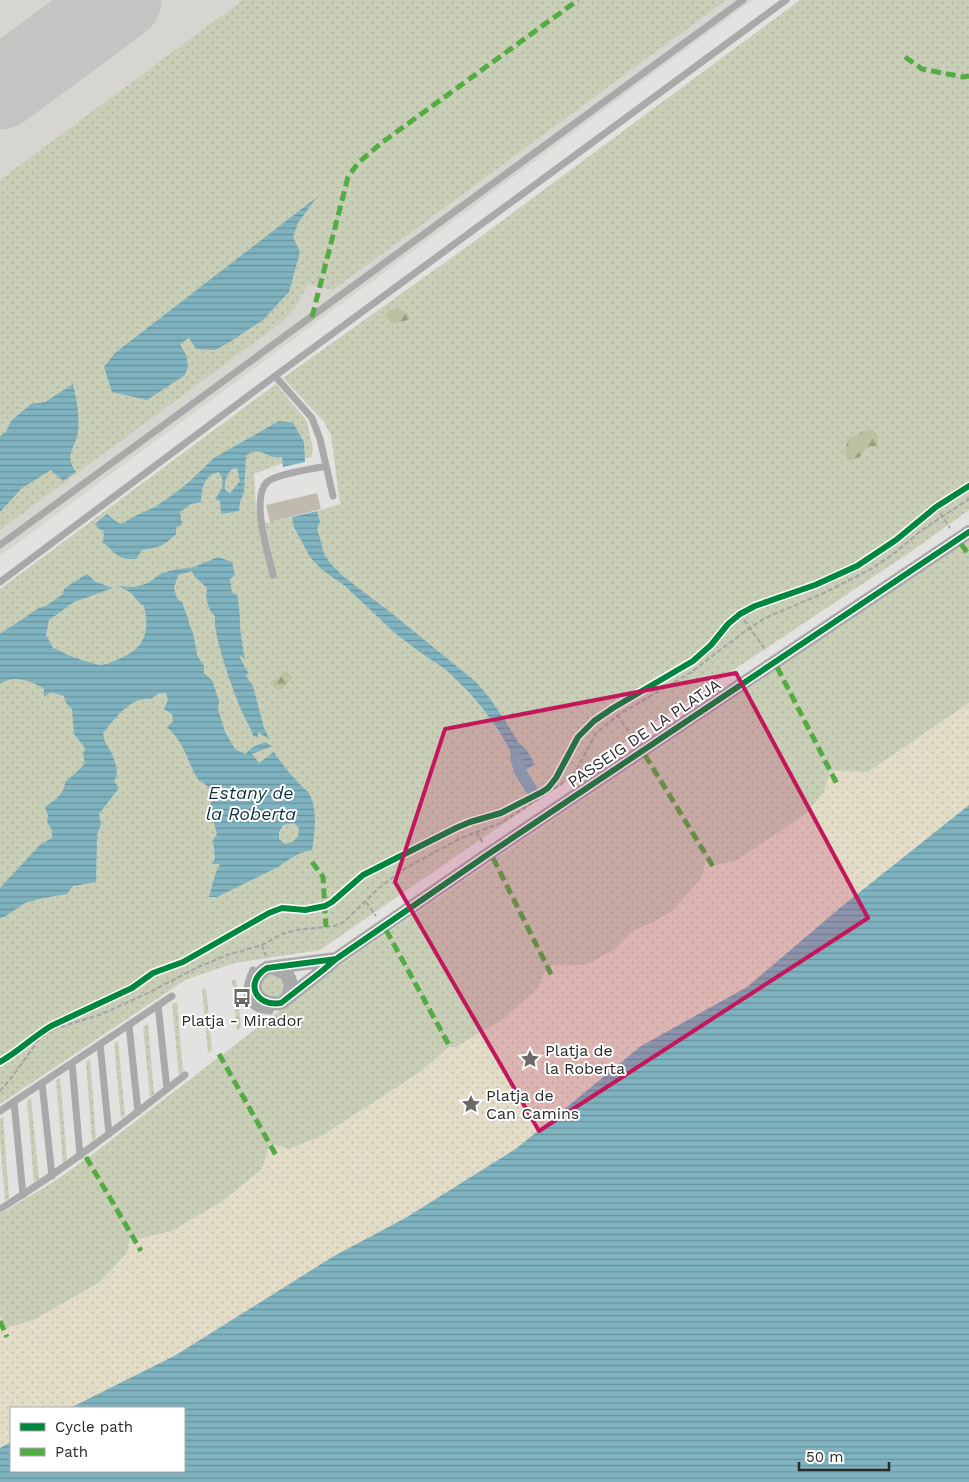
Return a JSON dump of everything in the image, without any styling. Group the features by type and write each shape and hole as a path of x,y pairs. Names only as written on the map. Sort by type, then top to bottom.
{"street":[{"name":"PASSEIG DE LA PLATJA","path":"336,959 267,968 260,973 256,980 255,988 258,996 264,1002 272,1004 281,1003 336,959 490,853 969,532"},
{"path":"274,968 286,973 290,980 291,989 288,997"}],"lane":[{"path":"0,545 743,0"},
{"path":"0,582 275,376 786,0"},
{"path":"275,376 312,418 320,440 333,496"},
{"path":"273,575 262,523 260,502 262,490 268,481 284,475 326,466"},
{"path":"254,970 248,984 250,1004 255,1008 270,1011"},
{"path":"0,1111 172,996"},
{"path":"158,1006 167,1089"},
{"path":"129,1025 138,1112"},
{"path":"100,1044 109,1134"},
{"path":"72,1063 80,1156"},
{"path":"0,1209 80,1156 185,1075"},
{"path":"42,1083 52,1176"},
{"path":"14,1102 22,1195"}],"path":[{"path":"0,1091 40,1038 54,1029 102,1014 198,967 227,955 262,945 282,934 296,930 339,925 351,917 379,888 404,869 462,838 501,823 560,785 578,767 591,739 596,733 618,716 690,674 750,628 776,612 824,593 871,569 896,552 922,530 969,499"},
{"path":"928,513 938,505 942,516 950,528"},
{"path":"740,614 771,657"},
{"path":"620,704 611,709 618,716 638,746"},
{"path":"509,810 548,788 556,778"},
{"path":"476,832 486,848"},
{"path":"366,902 380,921"},
{"path":"29,1041 51,1026 71,1016"}],"highlighted area":[{"path":"736,673 868,918 539,1131 395,882 445,729"}],"shaded area":[{"path":"0,0 753,0 0,556"}],"green space":[{"path":"243,0 726,0 333,290 308,284 296,307 278,325 0,530 0,180"},
{"path":"800,0 969,0 969,510 915,549 519,813 320,950 234,963 185,980 0,1104 0,589 276,384 307,421 313,449 311,457 277,465 254,474 256,511 271,577 276,576 265,523 292,517 305,522 317,511 340,504 331,435 324,422 283,378 468,246"},
{"path":"400,309 407,313 411,319 393,324 385,316 389,310"},
{"path":"872,429 878,436 878,446 867,447 860,457 847,461 845,450 848,439"},
{"path":"969,540 969,703 868,772 831,771 824,792 806,814 736,861 717,865 707,858 701,879 672,911 654,922 633,931 614,950 586,965 548,966 538,988 504,1019 456,1047 449,1047 420,1072 322,1136 289,1149 270,1144 262,1169 223,1201 172,1231 140,1239 100,1282 34,1320 5,1329 0,1316 0,1214 52,1183 97,1151 339,966"},
{"path":"287,671 292,678 283,688 277,690 270,683"},
{"path":"273,971 288,985 279,999 263,997 259,980"},
{"path":"236,979 241,1027 237,1030 232,980"},
{"path":"206,988 212,1050 208,1053 202,989"},
{"path":"177,1002 183,1072 179,1075 172,1004"},
{"path":"148,1024 154,1094 150,1097 143,1027"},
{"path":"118,1041 125,1115 121,1119 114,1043"},
{"path":"90,1059 96,1138 92,1141 86,1062"},
{"path":"60,1078 67,1159 63,1163 56,1080"},
{"path":"31,1098 39,1179 34,1182 27,1101"},
{"path":"3,1117 9,1198 5,1200 0,1141 0,1119"}],"sand":[{"name":"Platja de la Roberta","path":"969,703 969,805 841,907 747,987 641,1046 517,1148 407,1217 334,1256 176,1355 72,1407 10,1407 10,1443 0,1448 0,1316 5,1328 34,1320 100,1282 127,1254 131,1233 140,1239 172,1231 223,1201 262,1169 270,1144 289,1149 322,1136 420,1072 450,1047 456,1047 504,1019 538,988 548,966 586,965 614,950 633,931 654,922 672,911 701,879 707,857 717,865 736,861 806,814 824,792 830,771 868,772"}],"water":[{"path":"317,197 298,223 293,237 300,252 289,292 263,320 215,350 196,349 189,338 180,344 186,355 188,365 185,375 147,400 112,392 104,367 115,353"},
{"path":"73,384 78,425 77,437 70,455 72,466 76,472 63,481 51,470 22,488 0,512 0,436 6,432 11,421 31,404 45,402"},
{"path":"279,421 293,423 304,442 305,462 283,467 282,457 273,457 257,452 246,456 244,492 239,511 221,514 220,501 215,499 223,483 219,472 210,476 204,483 201,502 191,504 180,512 182,525 176,527 176,534 168,542 157,547 142,550 136,559 120,557 103,543 104,531 95,524 107,514 122,524 155,507 189,482 214,458","holes":["237,468 240,481 230,493 225,490 226,479 232,469"]},
{"path":"317,511 320,522 317,528 325,556 331,564 344,577 476,682 489,697 518,742 526,749 535,764 521,773 513,763 510,750 499,731 468,691 445,669 395,633 345,586 321,569 310,557 294,527 292,517"},
{"name":"Estany de la Roberta","path":"218,557 232,562 235,575 230,579 232,593 237,594 245,659 239,655 249,674 245,675 253,686 264,728 270,740 258,732 258,737 253,736 239,705 225,665 217,636 215,616 208,604 207,588 194,576 192,571 178,575 174,588 177,599 182,602 194,637 197,655 204,666 204,673 212,680 219,701 218,709 225,732 235,749 245,754 253,747 265,742 272,746 252,754 259,763 274,752 289,772 308,792 314,812 315,828 312,850 303,852 280,866 217,897 209,897 220,864 212,864 215,858 213,840 217,834 210,808 213,792 203,782 199,781 182,746 167,727 173,721 172,714 164,709 168,700 166,693 159,693 151,699 136,701 130,705 118,715 103,733 105,742 115,761 117,776 114,781 119,788 99,814 101,824 97,835 96,882 73,886 67,894 25,903 0,918 0,888 41,844 52,838 52,830 47,822 48,816 45,807 58,797 65,786 65,782 85,763 83,755 85,748 74,734 72,709 66,703 64,696 51,692 44,697 44,689 34,683 22,680 10,679 0,684 0,634 39,608 46,606 63,594 64,589 87,574 96,582 113,588 74,602 49,620 46,635 53,648 94,664 108,664 135,650 144,638 146,631 144,606 131,593 119,586 138,586 148,583 160,574 194,567","holes":["294,823 299,828 296,839 291,842 285,844 279,839 279,832 283,825"]},
{"path":"969,805 969,1482 0,1482 0,1448 10,1443 10,1472 185,1472 185,1407 72,1407 176,1355 334,1256 407,1217 517,1148 641,1046 747,987 841,907"}],"building":[{"path":"317,493 321,509 270,522 266,505"}],"waterway":[{"path":"516,758 521,773 531,789"}],"taxiway":[{"path":"0,75 57,43 118,0"}],"runway":[{"path":"0,89 121,0"}],"marked path":[{"path":"312,317 348,177 358,163 380,144 578,0"},
{"path":"905,57 922,69 963,77 969,76"},
{"path":"961,544 969,555"},
{"path":"777,667 837,784"},
{"path":"645,755 714,868"},
{"path":"493,858 552,976"},
{"path":"312,862 323,877 326,927"},
{"path":"386,930 450,1047"},
{"path":"219,1054 277,1157"},
{"path":"86,1157 141,1251"},
{"path":"0,1321 7,1337"}],"cycle path":[{"path":"0,1062 51,1026 132,988 153,973 183,962 269,913 282,908 305,910 325,906 363,875 456,828 501,813 542,792 556,778 578,737 594,721 693,661 740,614 755,606 815,585 857,566 896,540 936,507 969,486"},
{"path":"336,959 267,968 256,980 254,986 256,992 265,1001 281,1003 336,959 490,853 969,532"}],"place":[{"name":"Platja - Mirador","path":"242,998"},
{"name":"Platja de la Roberta","path":"530,1059"},
{"name":"Platja de Can Camins","path":"471,1104"}]}
